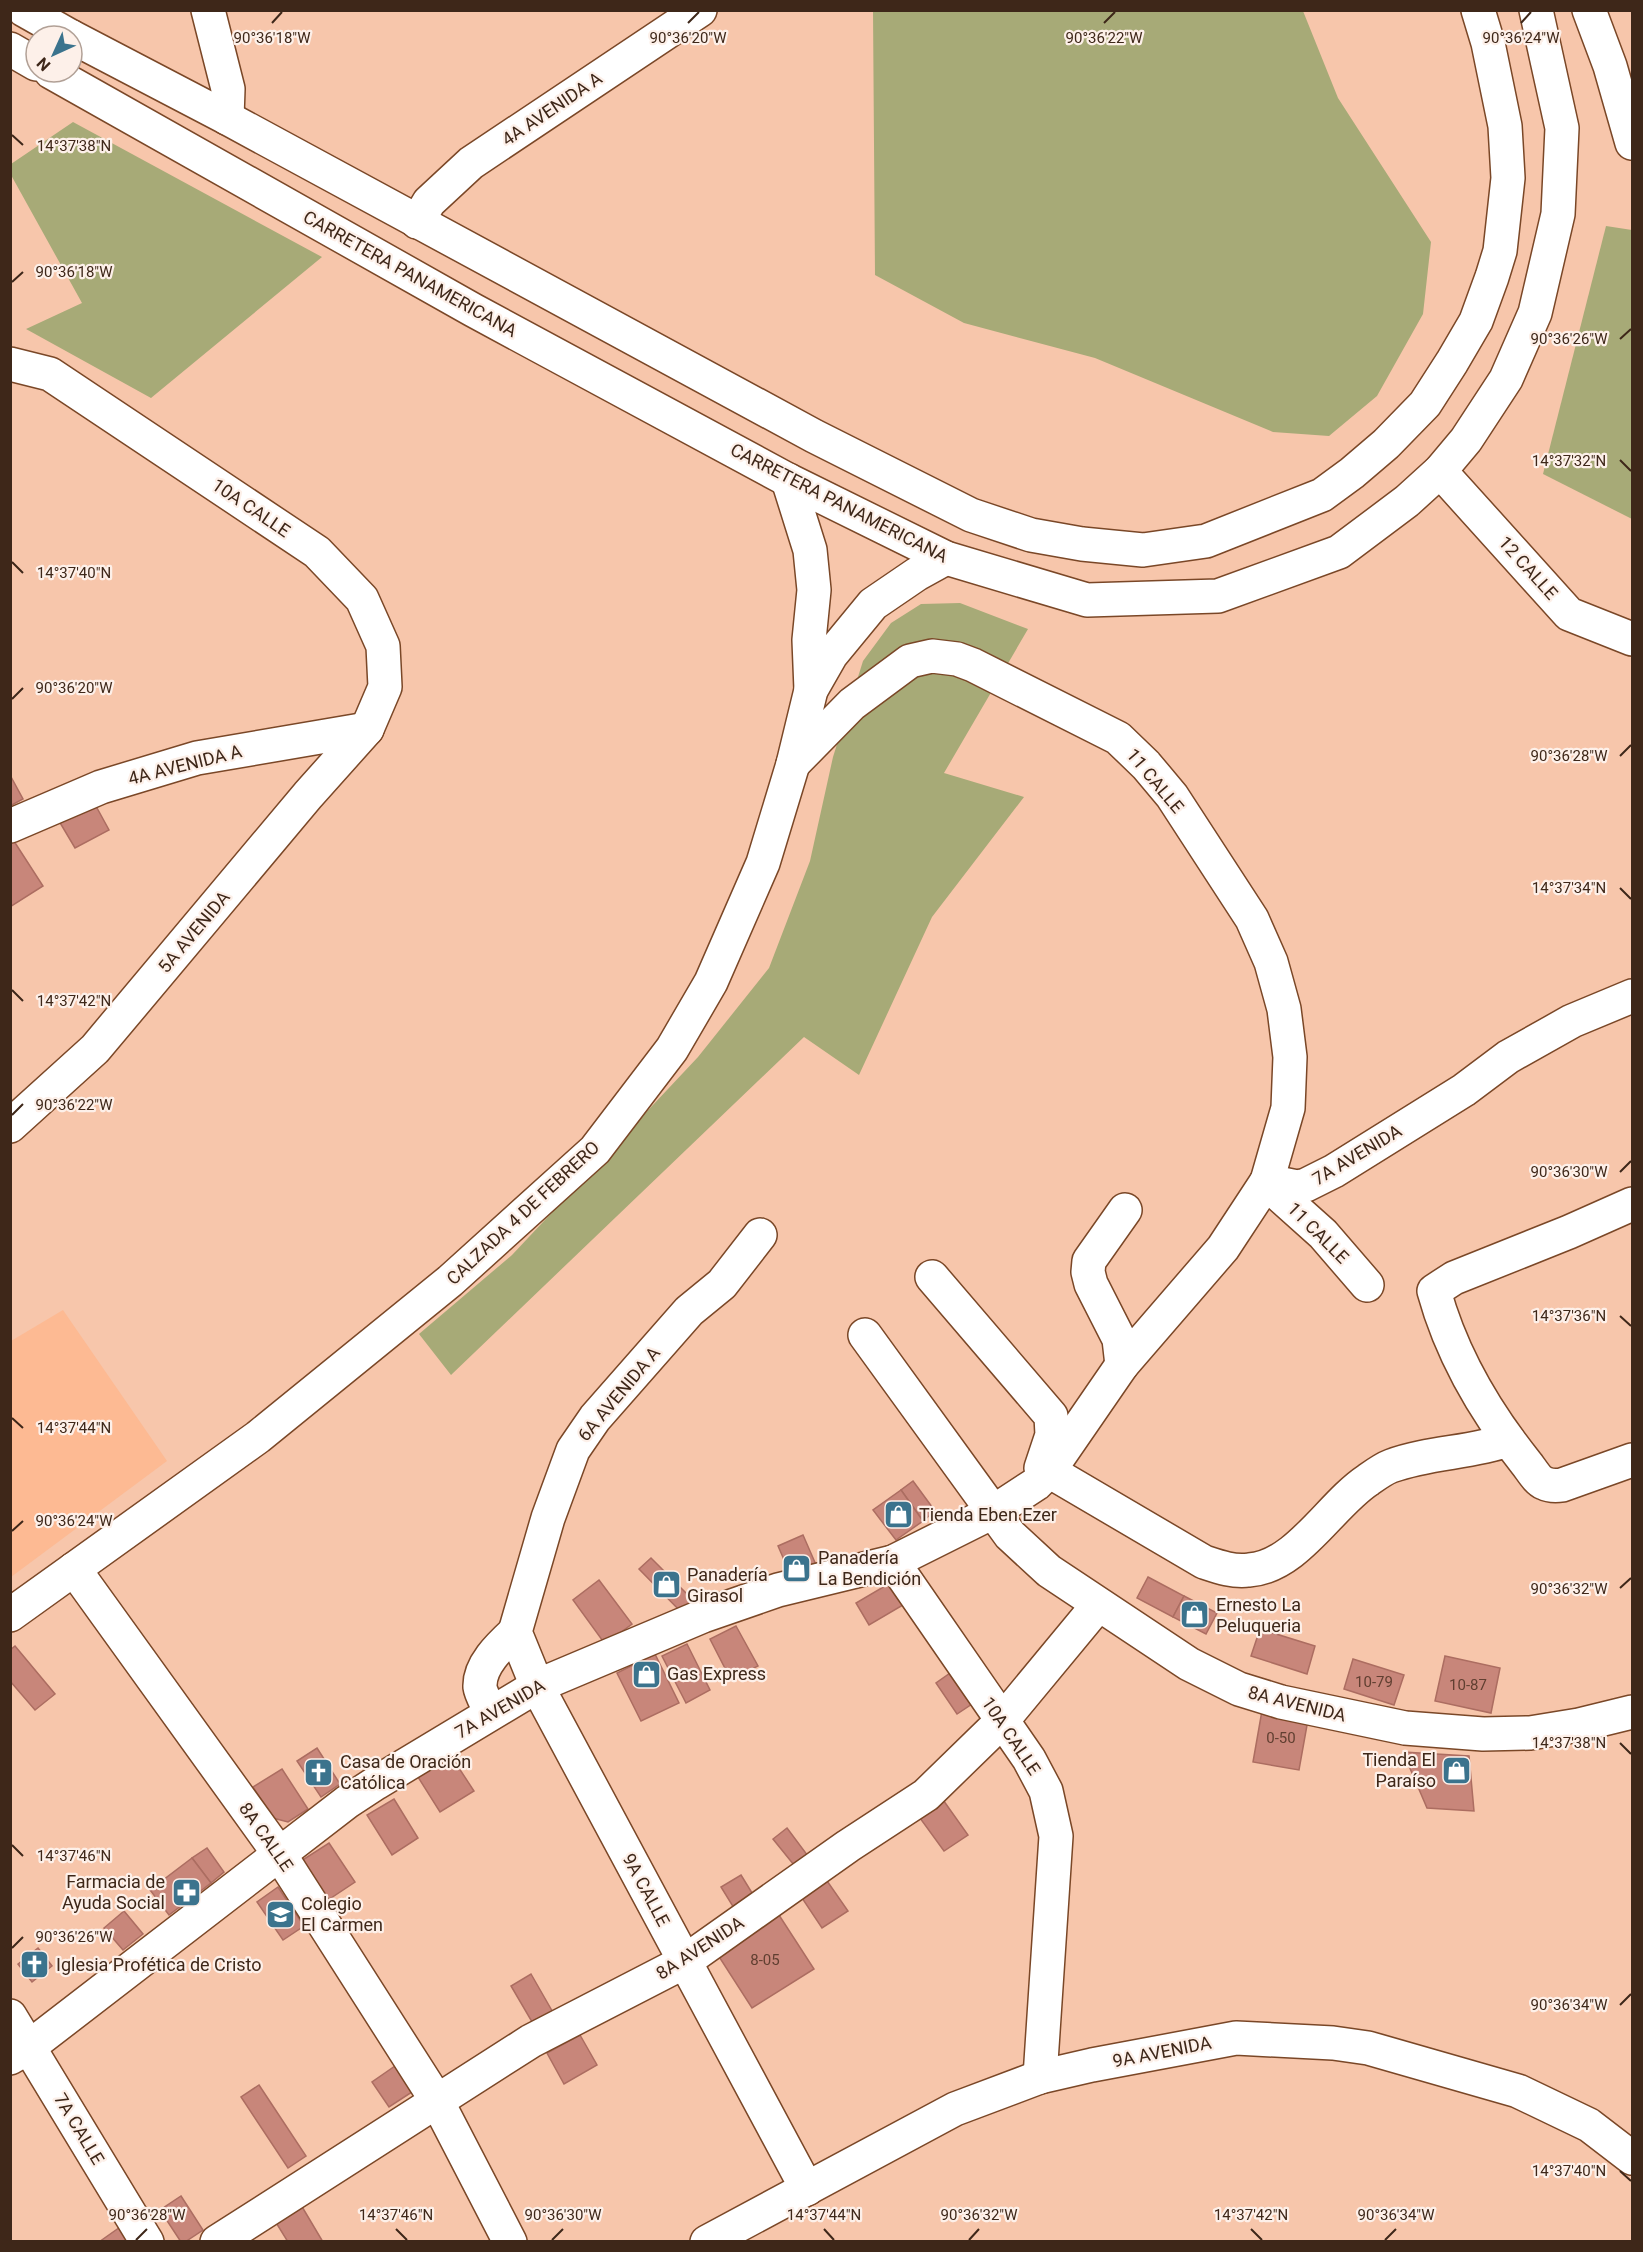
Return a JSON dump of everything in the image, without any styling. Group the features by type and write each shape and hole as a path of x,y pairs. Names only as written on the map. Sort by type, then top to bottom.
{"main road":[{"path":"24,10 48,24"},
{"name":"4A AVENIDA A","path":"417,222 429,202 471,163 700,10"},
{"path":"84,44 227,118 814,436 971,515 1031,535 1082,544 1143,550 1206,541 1322,495 1386,444 1425,404 1476,321 1500,251 1508,178 1505,126 1488,43 1478,10"},
{"name":"CARRETERA PANAMERICANA","path":"72,84 473,310 788,480 946,558 1087,600 1218,596 1339,552 1407,501 1440,471 1466,440 1506,379 1535,313 1558,214 1562,128 1536,10"},
{"path":"1589,10 1610,66 1632,143"},
{"path":"210,11 228,89 227,118"},
{"path":"10,49 24,57"},
{"name":"10A CALLE","path":"10,364 50,374 317,552 325,560 362,599 383,646 386,687 367,729"},
{"name":"12 CALLE","path":"1440,471 1569,614 1632,639"},
{"name":"CALZADA 4 DE FEBRERO","path":"10,1615 268,1430 450,1281 595,1150 672,1048 711,982 763,863 793,764 811,690 809,640 814,590 810,550 788,480"},
{"name":"CALZADA 4 DE FEBRERO","path":"811,690 831,655 873,604 917,574 946,558"},
{"name":"11 CALLE","path":"793,764 852,704 910,661 932,656 957,659 973,665 1118,738 1146,765 1172,796 1252,919 1271,962 1284,1009 1290,1057 1288,1108 1267,1182 1323,1234 1367,1285"},
{"name":"4A AVENIDA A","path":"10,826 101,787 197,758 367,729"},
{"name":"5A AVENIDA","path":"10,1126 95,1049 308,795 367,729"},
{"name":"7A AVENIDA","path":"20,2052 376,1783 537,1686 703,1616 778,1590 893,1562 993,1512 1042,1478 1122,1365 1223,1248 1267,1182 1297,1187 1334,1172 1464,1090 1508,1057 1572,1021 1632,996"},
{"path":"1632,1204 1454,1278 1434,1291 1441,1317 1488,1410 1542,1483 1552,1486 1562,1485 1632,1460"},
{"path":"1122,1365 1119,1339 1091,1284 1088,1272 1089,1261 1125,1210"},
{"name":"6A AVENIDA A","path":"515,1632 548,1518 573,1450 595,1418 689,1311 722,1284 760,1234"},
{"path":"932,1277 1051,1416 1052,1435 1042,1478 1204,1562 1228,1570 1250,1570 1272,1565 1297,1547 1358,1486 1391,1466 1508,1440"},
{"name":"8A AVENIDA","path":"865,1335 1010,1535 1049,1571 1098,1605 1189,1664 1239,1689 1281,1702 1405,1728 1483,1734 1530,1733 1579,1725 1632,1712"},
{"name":"10A CALLE","path":"893,1562 1029,1759 1046,1791 1056,1836 1040,2077"},
{"name":"8A CALLE","path":"75,1569 280,1855 437,2101 510,2241"},
{"name":"8A AVENIDA","path":"218,2241 531,2041 684,1962 848,1846 926,1796 1002,1721 1098,1605"},
{"path":"491,1713 480,1688 481,1678 494,1652 515,1632 537,1686"},
{"name":"9A CALLE","path":"537,1686 807,2189"},
{"name":"7A CALLE","path":"10,2016 20,2052 147,2241"},
{"name":"9A AVENIDA","path":"707,2241 955,2109 1040,2077 1236,2038 1333,2043 1378,2050 1518,2091 1589,2125 1632,2158"}],"shaded area":[{"path":"63,1310 167,1461 11,1577 11,1341"}],"green space":[{"path":"873,11 1303,11 1338,98 1431,242 1423,314 1377,396 1329,436 1273,432 1095,358 964,323 875,275"},
{"path":"73,122 322,257 151,398 26,329 82,303 11,175 11,164"},
{"path":"1606,226 1632,230 1632,519 1543,474"},
{"path":"960,603 1028,629 944,773 1024,797 932,917 859,1075 804,1037 451,1375 419,1334 512,1255 698,1057 769,968 810,861 833,757 863,661 891,623 921,604"}],"building":[{"path":"10,775 23,799 10,806"},
{"path":"91,797 109,830 75,848 56,816"},
{"path":"10,835 43,886 10,907"},
{"path":"913,1481 935,1511 923,1521 901,1490"},
{"name":"Tienda Eben Ezer","path":"901,1490 923,1521 896,1540 873,1510"},
{"path":"803,1535 817,1567 792,1578 778,1546"},
{"name":"Panadería Girasol","path":"651,1558 694,1601 682,1613 639,1569"},
{"path":"1148,1577 1184,1596 1173,1617 1137,1598"},
{"path":"599,1580 632,1624 605,1644 573,1600"},
{"path":"890,1583 903,1605 869,1625 856,1603"},
{"name":"Ernesto La Peluqueria","path":"1184,1596 1217,1613 1206,1634 1173,1617"},
{"path":"736,1626 758,1666 731,1680 710,1639"},
{"path":"1260,1629 1315,1646 1307,1674 1251,1656"},
{"path":"687,1644 710,1690 686,1703 662,1656"},
{"path":"15,1646 55,1694 35,1710 10,1681 10,1650"},
{"path":"655,1654 679,1703 641,1721 617,1673"},
{"path":"1445,1656 1500,1668 1491,1713 1435,1701"},
{"path":"1353,1659 1404,1675 1394,1705 1344,1689"},
{"path":"953,1671 975,1702 957,1714 936,1683"},
{"path":"1263,1705 1309,1714 1299,1770 1253,1762"},
{"name":"Casa de Oración Católica","path":"317,1748 340,1784 321,1797 297,1761"},
{"path":"1403,1752 1469,1756 1474,1811 1427,1808"},
{"path":"451,1756 474,1791 440,1812 418,1777"},
{"path":"282,1769 308,1809 288,1822 273,1818 253,1787"},
{"path":"941,1797 968,1835 944,1851 917,1814"},
{"path":"394,1799 418,1838 392,1855 367,1815"},
{"path":"787,1828 811,1860 798,1870 773,1839"},
{"path":"329,1843 355,1882 328,1900 301,1861"},
{"path":"207,1848 224,1872 211,1883 192,1858"},
{"path":"192,1858 211,1883 169,1915 150,1890"},
{"path":"741,1875 757,1901 737,1913 721,1887"},
{"path":"825,1878 848,1911 822,1928 800,1895"},
{"name":"Colegio El Carmen","path":"278,1887 304,1926 283,1940 257,1902"},
{"path":"124,1911 143,1934 123,1950 104,1928"},
{"path":"777,1912 814,1969 752,2008 716,1952"},
{"name":"Iglesia Profética de Cristo","path":"38,1948 52,1966 32,1982 18,1964"},
{"path":"531,1974 555,2016 535,2027 511,1986"},
{"path":"580,2035 597,2065 564,2084 547,2053"},
{"path":"395,2066 412,2092 389,2107 372,2082"},
{"path":"259,2085 306,2156 288,2168 241,2097"},
{"path":"181,2196 203,2230 185,2242 181,2242 160,2210"},
{"path":"301,2205 323,2242 288,2242 275,2221"},
{"path":"123,2225 134,2242 99,2242"}],"place":[{"name":"Tienda Eben Ezer","path":"898,1515"},
{"name":"Panadería La Bendición","path":"797,1568"},
{"name":"Panadería Girasol","path":"666,1585"},
{"name":"Ernesto La Peluqueria","path":"1195,1615"},
{"name":"Gas Express","path":"646,1674"},
{"name":"Tienda El Paraíso","path":"1457,1770"},
{"name":"Casa de Oración Católica","path":"319,1772"},
{"name":"Farmacia de Ayuda Social","path":"186,1892"},
{"name":"Colegio El Carmen","path":"280,1914"},
{"name":"Iglesia Profética de Cristo","path":"35,1965"}]}
